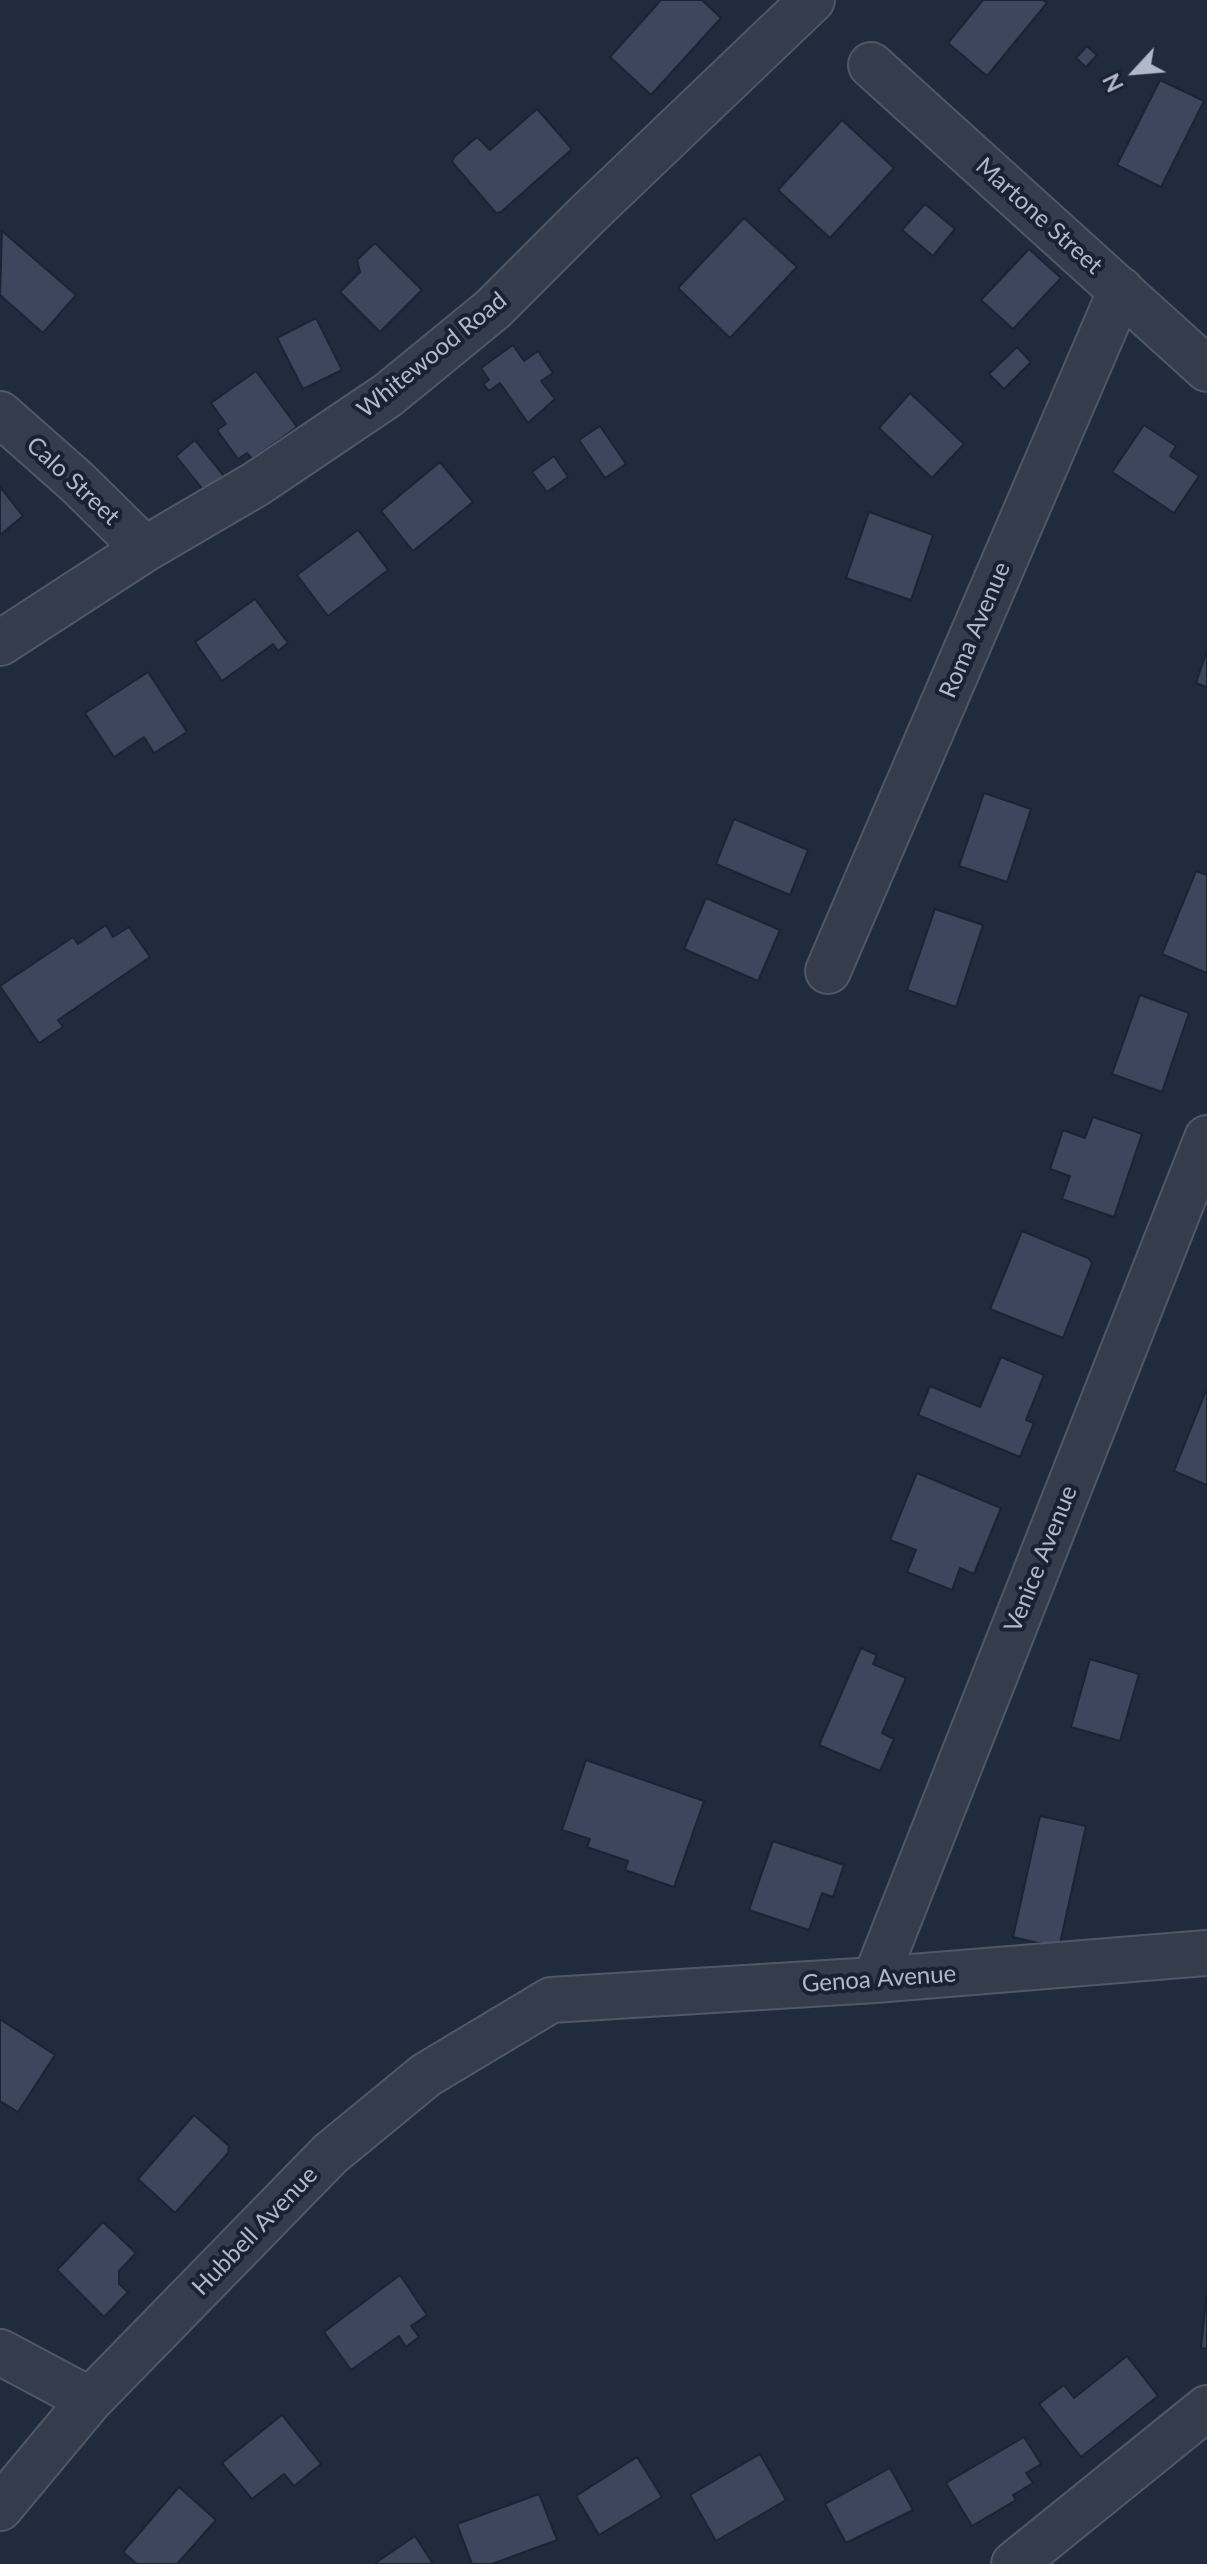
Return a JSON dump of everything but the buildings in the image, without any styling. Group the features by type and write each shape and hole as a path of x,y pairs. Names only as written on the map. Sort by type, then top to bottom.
{"street":[{"name":"Whitewood Road","path":"0,643 145,549 256,484 388,395 481,319 804,2"},
{"name":"Martone Street","path":"871,65 1207,369"},
{"name":"Roma Avenue","path":"828,971 1121,290"},
{"name":"Calo Street","path":"0,414 77,482 145,549"},
{"name":"Venice Avenue","path":"875,1980 1207,1138"},
{"name":"Genoa Avenue","path":"551,2000 875,1980 1207,1953"},
{"name":"Hubbell Avenue","path":"0,2508 90,2400 330,2154 426,2075 551,2000"},
{"path":"0,2352 90,2400"},
{"path":"1014,2564 1207,2408"}]}
